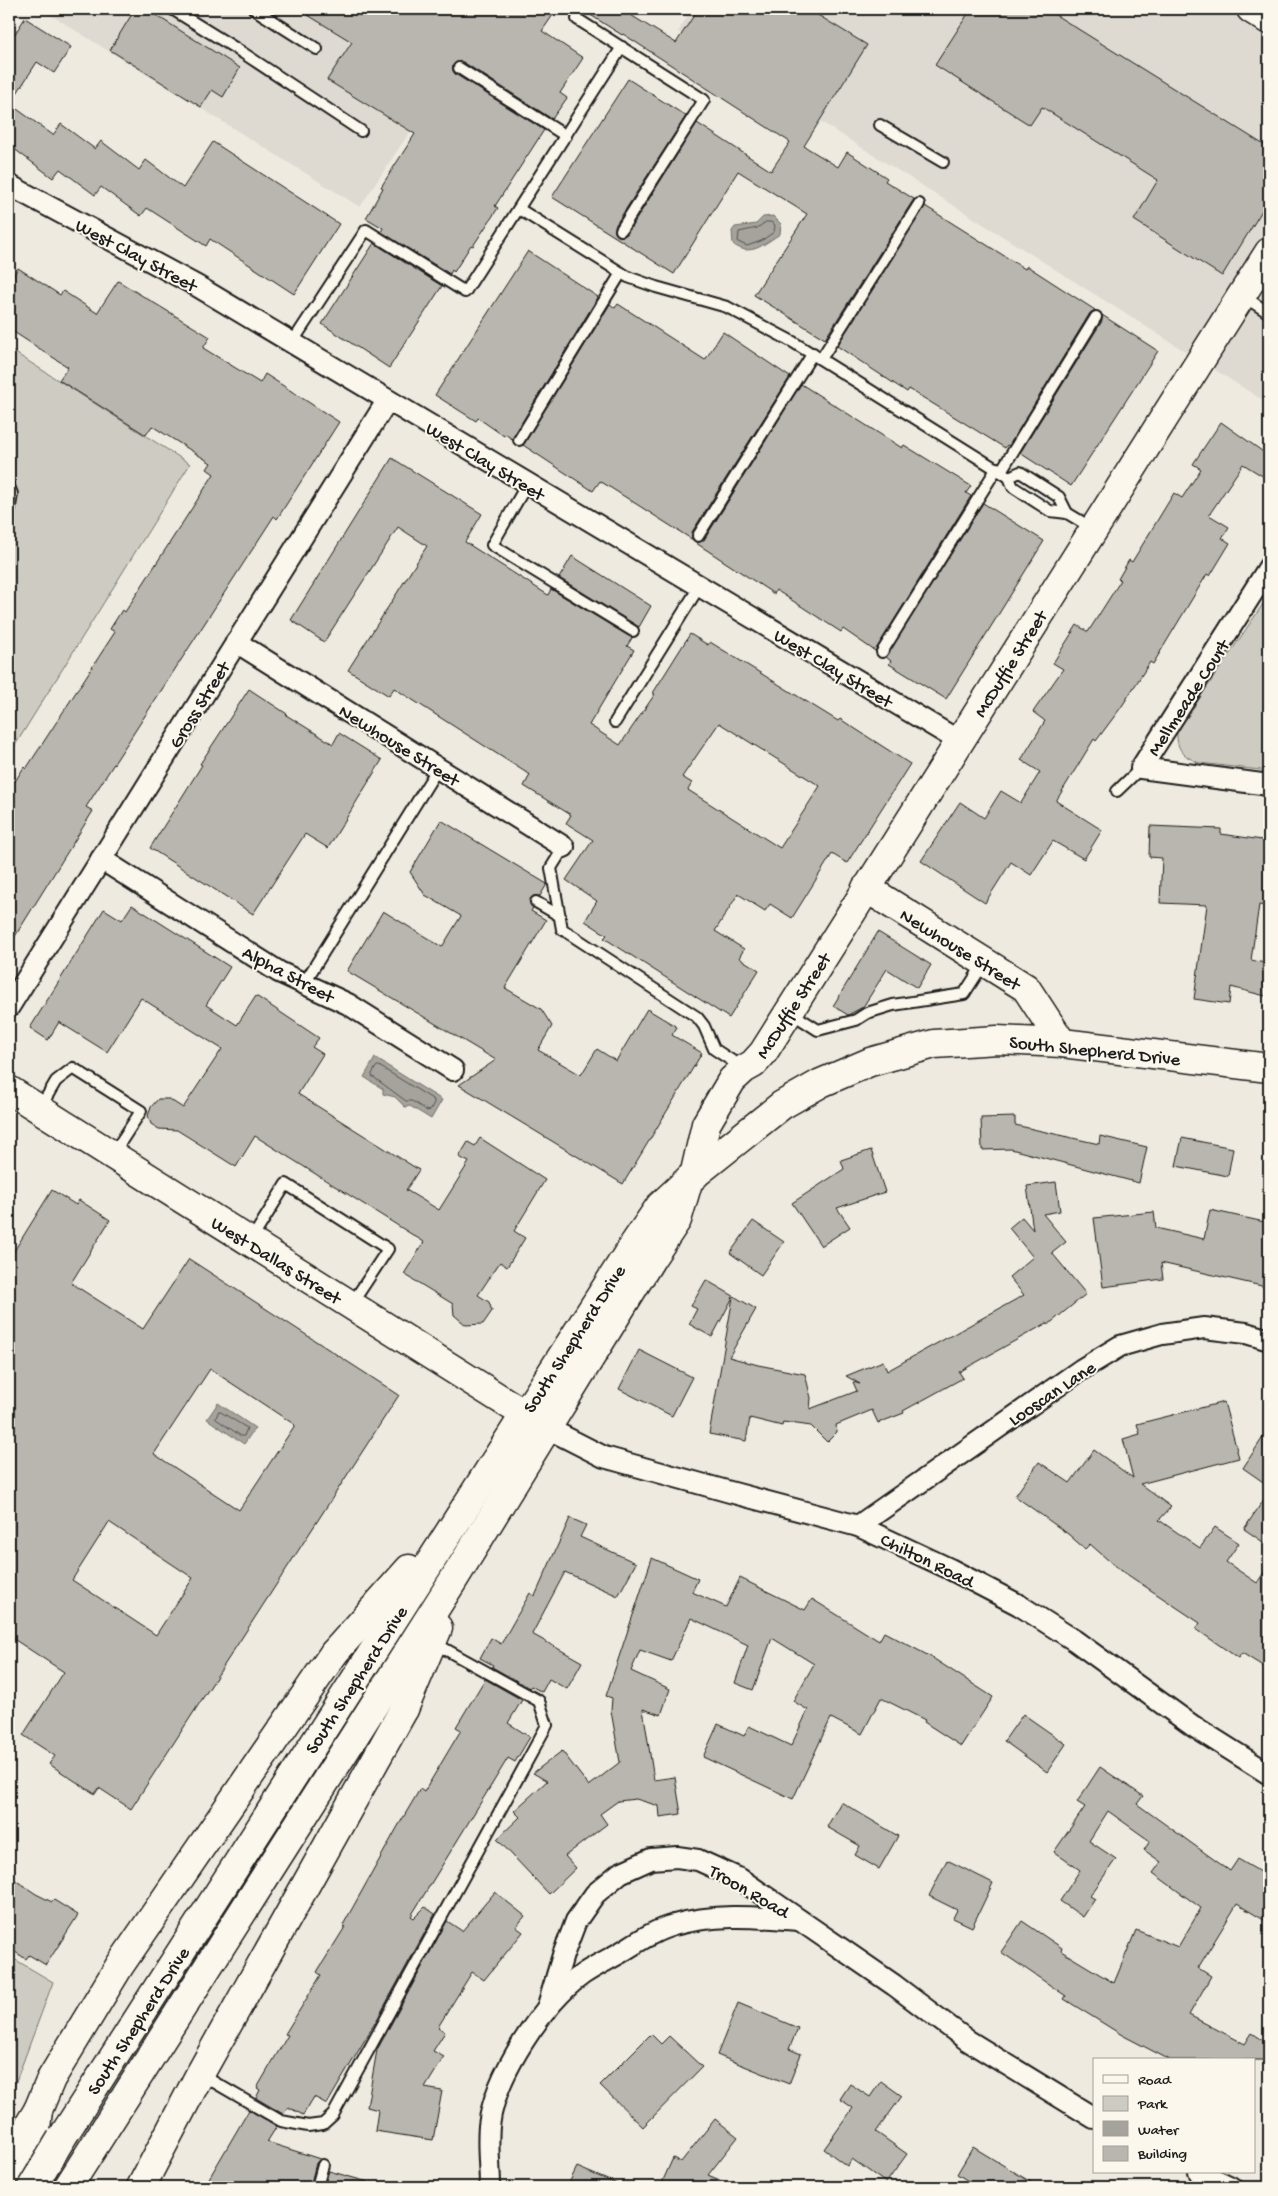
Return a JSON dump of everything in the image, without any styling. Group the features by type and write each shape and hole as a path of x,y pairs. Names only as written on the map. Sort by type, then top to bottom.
{"main road":[{"path":"1251,9 1269,20"},
{"name":"McDuffie Street","path":"692,1177 706,1124 732,1080 753,1064 763,1053 1269,252"},
{"name":"Newhouse Street","path":"866,888 1026,988 1062,1043"},
{"name":"South Shepherd Drive","path":"33,2187 61,2139 466,1504 535,1421 678,1220 692,1177 782,1105 821,1082 870,1062 934,1044 997,1040 1062,1043 1269,1068"},
{"name":"West Dallas Street","path":"9,1090 535,1421"},
{"name":"South Shepherd Drive","path":"68,2187 454,1579 535,1421"},
{"path":"9,2170 14,2150 38,2110 51,2079 120,1965 334,1653 466,1504"},
{"path":"141,2187 200,2074 404,1709 433,1643 454,1579"},
{"path":"33,2187 32,2157 38,2110"}],"street":[{"name":"West Clay Street","path":"9,185 197,286 959,741"},
{"name":"Gross Street","path":"9,1007 387,401"},
{"name":"Mellmeade Court","path":"1269,567 1141,768 1269,785"},
{"name":"Newhouse Street","path":"236,642 564,847"},
{"name":"Alpha Street","path":"101,859 278,972 348,1004 453,1070"},
{"name":"Looscan Lane","path":"858,1526 1082,1369 1120,1346 1162,1334 1204,1328 1246,1332 1269,1340"},
{"name":"Chilton Road","path":"535,1421 604,1456 858,1526 950,1569 1019,1605 1098,1657 1193,1726 1269,1774"},
{"name":"Troon Road","path":"547,2009 576,1921 595,1894 620,1873 651,1860 677,1857 698,1860 740,1879 894,1985 967,2040 1093,2117"},
{"name":"Troon Road","path":"490,2187 489,2126 502,2081 522,2043 547,2009 582,1974 647,1936 673,1925 716,1918 749,1917 801,1920"},
{"path":"1203,2174 1231,2187"}],"lane":[{"path":"172,9 362,131"},
{"path":"254,9 317,49"},
{"path":"577,20 704,100 621,230"},
{"path":"292,344 366,230 465,292 622,48"},
{"path":"459,68 566,136"},
{"path":"880,125 943,162"},
{"path":"698,536 919,204"},
{"path":"519,209 622,273 656,288 727,307 817,356 1002,472 1013,487 1050,511 1068,512"},
{"path":"519,440 622,273"},
{"path":"1242,296 1269,314"},
{"path":"882,652 1002,472 1096,318"},
{"path":"1002,472 1020,472 1027,476 1059,497 1068,512 1094,529"},
{"path":"527,484 492,544 633,632"},
{"path":"9,486 12,494 9,513"},
{"path":"615,722 699,587"},
{"path":"303,984 438,768"},
{"path":"1117,790 1141,768"},
{"path":"564,847 551,868 562,929 697,1017 704,1026 714,1049 744,1069"},
{"path":"536,902 560,916"},
{"path":"789,1011 818,1030 856,1020 866,1013 893,1005 964,994 984,962"},
{"path":"39,1109 56,1081 73,1068 141,1110 112,1155"},
{"path":"250,1242 286,1184 388,1249 351,1306"},
{"path":"200,2074 281,2121 308,2126 323,2124 333,2116 547,1725 539,1701 433,1643"},
{"path":"317,2187 323,2165"}],"shaded area":[{"path":"41,9 427,9 472,38 360,207"},
{"path":"692,9 1269,9 1269,404 678,32"}],"green space":[{"path":"9,349 190,464 9,755"},
{"path":"1269,595 1269,771 1194,761 1182,752 1178,744 1177,732"},
{"path":"9,1956 53,1982 9,2100"}],"water":[{"path":"773,216 781,224 780,234 751,250 739,248 733,244 732,231 735,227 756,224 763,217"},
{"path":"375,1058 442,1100 431,1119 410,1106 405,1107 395,1097 383,1094 383,1089 364,1077"},
{"path":"218,1403 255,1428 244,1444 207,1419"}],"building":[{"path":"135,9 146,9 240,68 223,97 212,90 201,107 110,50"},
{"path":"298,9 557,9 542,31 583,58 560,93 567,98 552,119 463,62 456,62 453,65 455,74 544,130 495,206 498,208 454,272 452,270 450,274 381,232 383,228 366,218 383,188 381,187 415,134 327,80 352,42"},
{"path":"581,9 621,9 676,43 698,9 808,9 867,45 804,146 838,167 847,152 887,178 885,181 914,199 825,339 754,295 807,214 738,171 674,274 552,197 628,79 686,116 615,226 615,233 618,236 627,234 697,123 771,171 790,142"},
{"path":"971,9 1046,9 1269,148 1269,199 1222,276 1134,220 1158,180 1042,107 1030,125 935,65"},
{"path":"25,18 71,47 54,73 37,62 10,104 53,135 61,124 95,149 101,141 139,170 146,160 183,188 213,142 339,224 294,294 210,239 206,246 147,208 141,216 101,187 95,195 60,169 53,178 9,145 9,43"},
{"path":"925,206 1025,269 1027,266 1095,310 1090,313 1009,446 1007,445 1005,448 909,389 907,392 837,346"},
{"path":"374,243 442,286 389,368 322,324"},
{"path":"528,251 598,297 512,439 505,434 504,436 478,418 476,421 435,395"},
{"path":"18,268 60,295 63,291 97,313 118,281 210,337 203,348 260,383 265,374 339,422 277,519 274,516 86,807 93,811 9,946 9,791 24,767 26,769 115,632 110,629 122,610 125,612 214,474 207,469 211,463 152,426 146,435 59,380 68,367 9,329 9,282"},
{"path":"610,304 615,308 618,304 705,360 723,332 790,377 692,532 693,540 600,481 593,491 523,445"},
{"path":"1102,315 1158,351 1071,486 1020,453 1102,321"},
{"path":"801,384 902,448 904,445 971,486 966,493 971,496 875,651 843,629 841,632 776,590 774,594 696,543 704,540"},
{"path":"1221,422 1269,456 1269,480 1243,464 1209,515 1229,527 1222,538 1230,543 1210,576 1207,574 1153,664 1150,662 1122,706 1096,741 1094,739 1056,801 1102,830 1084,859 1053,841 1031,875 1011,862 985,903 921,861 960,802 984,818 1001,791 1021,803 1040,772 1021,760 1045,721 1033,712 1063,669 1053,663 1077,625 1088,632 1121,580 1118,579 1129,560 1132,562 1174,493 1182,498 1201,469 1193,464"},
{"path":"392,458 482,514 465,542 548,595 551,589 632,638 627,646 634,650 589,725 620,745 655,694 653,693 690,634 708,645 710,642 838,721 840,719 910,764 847,863 832,854 792,918 770,904 765,911 738,894 715,931 744,949 739,958 759,970 729,1018 604,938 607,935 585,921 597,901 566,880 593,840 566,823 571,815 524,786 530,775 394,688 389,696 348,670 427,546 398,527 324,642 291,620","holes":["719,723 820,786 780,848 688,790 692,783 682,777"]},
{"path":"983,503 1044,541 946,699 889,664 891,661 886,657"},
{"path":"572,556 651,606 639,627 559,578"},
{"path":"249,689 333,744 339,733 382,760 328,848 305,834 253,914 150,848 202,765 200,764"},
{"path":"441,820 547,884 540,896 533,896 529,901 533,908 531,911 546,920 505,988 541,1009 552,1026 538,1050 581,1075 597,1049 616,1061 647,1009 677,1027 672,1035 702,1053 623,1184 459,1085 496,1060 347,971 383,911 442,947 461,916 425,895 410,872"},
{"path":"1150,826 1221,829 1221,834 1269,841 1269,880 1266,906 1259,905 1251,960 1269,964 1269,997 1231,987 1229,1004 1194,999 1207,905 1160,903 1162,858 1149,857"},
{"path":"132,905 230,967 206,1005 237,1025 256,996 319,1038 312,1047 323,1054 298,1094 419,1170 406,1190 439,1210 469,1162 459,1157 468,1142 475,1146 480,1138 545,1180 514,1231 525,1238 507,1267 500,1262 478,1295 489,1302 492,1311 483,1324 466,1325 454,1315 453,1304 404,1274 424,1242 255,1136 236,1167 177,1130 159,1129 151,1124 148,1116 151,1107 158,1099 169,1099 183,1108 222,1049 141,998 107,1052 59,1022 48,1040 30,1028 104,909 122,920"},
{"path":"878,932 931,965 917,988 887,969 863,1007 848,1015 833,1006"},
{"path":"1015,1117 1015,1125 1099,1144 1100,1136 1147,1147 1139,1183 1011,1149 982,1150 981,1118"},
{"path":"1182,1138 1233,1148 1228,1176 1176,1166"},
{"path":"871,1150 885,1192 837,1208 850,1227 821,1246 792,1203 844,1169 841,1160"},
{"path":"1056,1182 1060,1211 1043,1214 1066,1242 1052,1253 1086,1294 1048,1325 1047,1323 959,1372 963,1378 903,1411 904,1413 878,1423 872,1410 836,1425 837,1432 827,1442 811,1426 783,1422 782,1426 750,1418 746,1441 709,1434 733,1297 712,1337 689,1324 697,1309 691,1306 706,1280 756,1309 729,1357 805,1374 811,1398 810,1409 857,1391 853,1382 860,1384 846,1376 883,1361 887,1371 1024,1295 1009,1277 1033,1257 1009,1228 1022,1217 1033,1230 1027,1186"},
{"path":"52,1190 76,1205 79,1200 110,1220 71,1283 143,1329 189,1259 399,1395 131,1809 99,1788 95,1794 49,1764 55,1756 23,1735 64,1672 9,1636 9,1259","holes":["210,1369 295,1425 239,1510 154,1454","109,1522 193,1578 156,1635 72,1580"]},
{"path":"1210,1210 1269,1223 1269,1273 1266,1287 1161,1263 1163,1279 1103,1287 1094,1218 1154,1212 1156,1228 1204,1239"},
{"path":"753,1221 784,1242 761,1275 730,1253"},
{"path":"639,1350 692,1377 672,1416 619,1389"},
{"path":"1224,1402 1239,1458 1140,1484 1171,1507 1159,1520 1200,1548 1215,1527 1239,1543 1226,1562 1257,1583 1269,1565 1269,1670 1242,1653 1238,1658 1196,1629 1200,1623 1116,1567 1090,1544 1085,1549 1068,1534 1015,1496 1039,1462 1070,1483 1094,1450 1133,1478 1123,1439 1140,1434 1137,1424"},
{"path":"1269,1428 1269,1486 1243,1468"},
{"path":"1269,1492 1269,1546 1244,1529"},
{"path":"570,1518 586,1525 580,1537 636,1563 618,1596 565,1572 532,1634 582,1662 567,1689 549,1679 542,1692 531,1686 529,1688 480,1658 491,1638 501,1644 530,1593 535,1596"},
{"path":"652,1558 698,1579 692,1592 726,1607 740,1578 805,1610 812,1599 879,1641 884,1632 931,1657 993,1697 961,1746 924,1722 925,1720 881,1698 862,1734 831,1718 793,1799 703,1757 718,1724 744,1736 749,1726 791,1746 808,1710 793,1701 814,1664 772,1638 753,1690 735,1683 748,1645 691,1618 671,1661 640,1650 631,1671 670,1689 661,1715 643,1709 654,1780 675,1777 681,1814 660,1817 659,1806 636,1799 618,1801 600,1814 607,1824 565,1856 576,1868 549,1894 497,1839 520,1817 514,1811 547,1781 533,1773 562,1751 589,1786 620,1762 611,1711 612,1698 606,1696"},
{"path":"485,1679 522,1700 508,1723 530,1737 515,1762 508,1758 411,1916 414,1918 425,1907 435,1914 379,2016 327,2104 314,2097 303,2115 288,2107 283,2114 256,2098 260,2090 257,2088 288,2035 285,2034 321,1975 317,1972 345,1927 343,1925 397,1828 420,1789 424,1792 461,1730 456,1727"},
{"path":"1023,1714 1066,1744 1047,1772 1004,1741"},
{"path":"1100,1767 1143,1796 1137,1804 1230,1871 1238,1859 1269,1877 1269,1923 1237,1904 1198,1968 1211,1976 1189,2015 1245,2044 1252,2033 1269,2044 1269,2060 1256,2060 1256,2058 1166,2058 1122,2035 1064,1999 1066,1996 1001,1952 1022,1921 1062,1948 1061,1951 1114,1983 1136,1930 1178,1947 1201,1908 1153,1873 1161,1862 1144,1850 1150,1841 1108,1811 1089,1841 1116,1859 1090,1896 1095,1899 1083,1917 1060,1901 1080,1870 1054,1852 1085,1807 1077,1802"},
{"path":"841,1802 898,1836 879,1869 855,1855 860,1846 827,1827"},
{"path":"947,1860 993,1883 972,1927 953,1918 957,1910 929,1896"},
{"path":"9,1876 36,1894 52,1902 54,1900 78,1915 46,1965 29,1955 26,1959 9,1948"},
{"path":"495,1892 525,1916 516,1927 523,1932 484,1980 472,1972 438,2027 445,2032 433,2051 444,2057 425,2088 442,2091 433,2140 375,2131 378,2110 367,2107 377,2050 447,1921 462,1931"},
{"path":"738,2003 798,2028 789,2049 801,2054 789,2084 717,2055"},
{"path":"651,2034 661,2044 669,2036 702,2067 643,2127 600,2085"},
{"path":"881,2081 902,2096 876,2132 907,2154 886,2183 852,2159 847,2166 824,2149 853,2108 840,2099 850,2084 870,2097"},
{"path":"249,2110 277,2126 267,2142 320,2159 316,2163 310,2187 204,2187"},
{"path":"715,2119 738,2137 708,2175 736,2187 660,2187 673,2158 681,2162"},
{"path":"973,2147 1039,2187 978,2187 957,2174"},
{"path":"577,2167 624,2187 567,2187"},
{"path":"329,2171 368,2182 367,2187 324,2187"}]}
